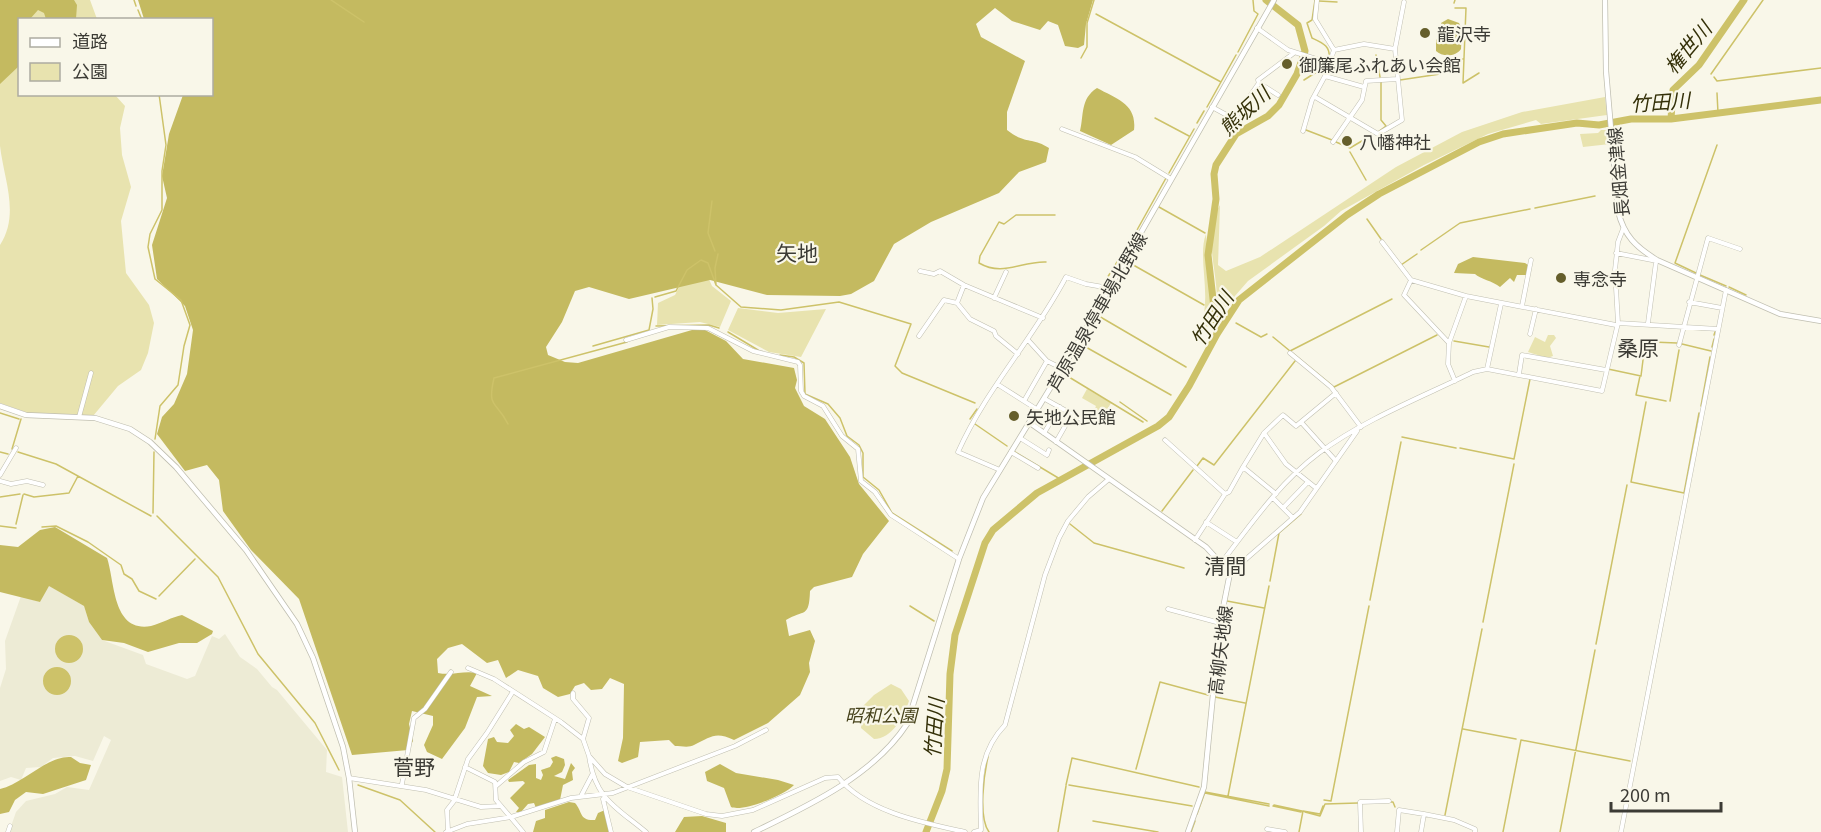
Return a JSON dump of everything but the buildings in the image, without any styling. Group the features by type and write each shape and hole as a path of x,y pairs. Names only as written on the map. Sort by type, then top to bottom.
{"main road":[{"name":"長畑金津線","path":"1605,0 1606,71 1618,211 1623,229 1638,249 1657,261 1780,314 1821,321"},
{"name":"芦原温泉停車場北野線","path":"754,832 843,783 874,761 897,739 907,724 959,559 983,498 1063,369 1273,1"},
{"path":"0,406 26,415 79,417 114,423 150,442 176,467 246,550 297,624 313,658 340,738 349,778 355,832"},
{"path":"1030,423 1195,540 1222,562 1230,573"},
{"name":"高柳矢地線","path":"1188,832 1204,787 1220,623 1230,573"}],"street":[{"path":"1317,0 1315,19 1334,50"},
{"path":"1315,97 1378,134 1402,120 1395,49 1404,2"},
{"path":"1257,28 1294,53 1329,63"},
{"path":"1334,50 1364,44 1395,49"},
{"path":"1303,131 1334,50"},
{"path":"1212,107 1234,119 1259,83 1258,80 1294,53"},
{"path":"1325,76 1364,87"},
{"path":"1333,142 1362,100 1366,81 1397,79"},
{"path":"1259,83 1278,95"},
{"path":"1062,129 1101,146 1135,157 1171,179"},
{"path":"1222,562 1276,494 1324,449 1359,429 1481,369 1519,374 1602,391 1617,324 1616,253 1623,229"},
{"path":"1679,345 1708,238 1740,249"},
{"path":"1382,242 1412,280 1466,296 1617,324 1648,323 1718,329"},
{"path":"1616,253 1657,261 1648,323"},
{"path":"1522,306 1531,260"},
{"path":"920,271 934,274 940,271 964,285 1043,318"},
{"path":"994,298 1006,272"},
{"path":"1000,470 958,452 972,420 1043,318 1066,277 1086,284 1109,288"},
{"path":"1412,280 1404,295 1449,343"},
{"path":"957,303 964,285"},
{"path":"1621,832 1726,290"},
{"path":"1455,381 1448,364 1449,343 1466,296"},
{"path":"919,336 944,300 957,303 970,319 994,331 996,336 1018,354"},
{"path":"1689,302 1722,308"},
{"path":"1487,369 1501,304"},
{"path":"1530,334 1536,309"},
{"path":"626,340 669,327 708,328 753,351 798,362 801,391 804,396 824,406 842,436 858,449 861,481 875,492 891,515 959,559"},
{"path":"1028,340 1047,361 1063,369"},
{"path":"1290,353 1336,393 1359,429"},
{"path":"1519,374 1522,355 1606,370"},
{"path":"1024,401 1047,361"},
{"path":"79,417 91,373"},
{"path":"997,384 1038,410"},
{"path":"1195,540 1225,494 1229,492 1264,433 1283,415 1296,426 1336,393"},
{"path":"1045,399 1086,422"},
{"path":"1044,433 1060,407"},
{"path":"1056,442 1072,414"},
{"path":"1301,422 1336,461"},
{"path":"1230,573 1293,518 1359,429"},
{"path":"1264,433 1286,464 1316,488"},
{"path":"1020,438 1047,454 1049,450"},
{"path":"1165,440 1225,494"},
{"path":"0,475 16,448"},
{"path":"1011,452 1038,468"},
{"path":"1243,467 1276,494"},
{"path":"974,832 981,830 980,790 987,748 992,738 1005,725 1052,555 1068,521 1107,477"},
{"path":"0,481 11,484 27,481 43,485"},
{"path":"1283,508 1308,482"},
{"path":"1273,498 1293,518"},
{"path":"1206,522 1237,542"},
{"path":"1168,609 1220,623"},
{"path":"468,668 494,680 583,739 611,832"},
{"path":"402,784 414,718 425,708 451,672"},
{"path":"512,693 488,734 468,759 454,801 447,810 447,831 627,787 735,746 766,730"},
{"path":"573,693 573,699 589,718 583,739"},
{"path":"496,786 524,762 544,752 555,719"},
{"path":"589,756 605,774 627,787 706,814 722,816 753,810 825,778 838,777 843,783 885,810 905,818 965,832"},
{"path":"465,767 492,779 496,786 496,800 523,832"},
{"path":"580,797 592,775"},
{"path":"349,778 402,784 481,807 500,806"},
{"path":"601,795 646,832"},
{"path":"1361,832 1360,802 1389,801"},
{"path":"1397,832 1399,810 1454,820 1475,829 1475,832"},
{"path":"1421,832 1424,814"},
{"path":"8,832 10,826"},
{"path":"1267,829 1285,832"}],"shaded area":[{"path":"0,0 74,0 77,5 76,18 46,18 44,13 38,10 31,18 18,18 18,67 0,84"},
{"path":"138,0 1093,0 1086,24 1084,45 1078,48 1065,46 1058,25 1048,21 1040,30 1012,21 995,8 976,24 981,37 1025,61 1007,112 1007,130 1019,138 1049,148 1046,162 1019,172 999,193 931,222 894,244 874,281 851,294 840,296 767,295 710,280 629,299 589,287 575,291 562,322 546,347 548,355 565,362 578,363 692,330 705,330 726,341 743,359 794,368 797,380 795,388 804,406 825,419 850,457 859,484 889,521 863,554 852,577 814,587 810,591 807,610 786,620 789,636 810,630 815,641 809,663 810,672 800,695 768,723 734,740 717,736 687,747 675,746 669,740 640,742 638,757 622,763 618,761 623,738 624,684 610,678 602,689 591,690 584,683 575,686 570,694 558,697 543,688 538,676 518,670 506,678 498,660 487,663 462,644 448,648 437,659 438,673 477,673 470,686 492,696 477,697 465,728 442,759 427,752 424,745 433,725 433,716 412,711 409,724 413,741 408,750 352,755 299,599 251,550 223,511 219,480 207,465 185,471 157,434 162,417 174,404 187,374 193,330 185,306 157,279 152,245 167,198 162,176 169,134 183,96 213,96 213,18 144,18"},
{"path":"1448,19 1459,23 1462,29 1461,49 1456,54 1449,55 1436,51 1436,40 1443,33 1441,23"},
{"path":"1097,88 1124,103 1129,108 1134,121 1134,130 1111,145 1080,131 1085,102"},
{"path":"1473,257 1525,263 1528,265 1527,275 1517,275 1514,282 1510,278 1500,287 1475,274 1454,273 1458,264"},
{"path":"55,527 107,558 117,603 129,622 138,626 151,626 182,615 213,631 212,634 197,643 179,643 148,652 124,643 102,640 89,622 84,606 49,586 40,602 0,592 0,545 18,547 40,530"},
{"path":"48,585 84,606 89,622 102,640 143,655 146,664 187,679 195,676 212,636 219,639 225,634 240,657 257,669 277,690 327,750 326,772 342,777 348,832 9,832 16,812 26,801 55,794 67,787 89,790 111,740 104,736 93,761 75,756 53,758 41,767 26,768 21,780 11,777 0,781 0,688 6,669 5,641 21,596 40,602"},
{"path":"69,635 79,639 83,649 79,659 69,663 59,659 55,649 59,639"},
{"path":"57,667 67,671 71,681 67,691 57,695 47,691 43,681 47,671"},
{"path":"516,724 524,729 529,727 545,737 532,754 519,763 514,762 509,772 501,775 488,773 483,766 488,739 494,737 497,742 508,743 514,736 510,730"},
{"path":"556,756 564,759 565,765 562,772 554,776 565,779 571,763 575,768 572,772 573,780 563,785 560,800 536,808 534,803 528,804 521,812 516,812 519,808 510,798 525,783 508,780 529,765 536,764 536,778 541,780 543,775 541,770 550,767 553,762 551,758"},
{"path":"71,757 80,763 91,765 86,780 43,794 26,792 15,800 9,812 0,814 0,789 18,782 53,760"},
{"path":"720,764 736,773 794,785 764,802 745,807 731,807 724,788 707,781 705,772"},
{"path":"569,802 575,803 584,817 590,820 595,820 598,813 605,810 610,832 533,832 536,821 545,818 545,810"},
{"path":"702,816 726,823 726,832 675,832 684,817"}],"green space":[{"path":"34,0 90,0 97,18 18,18 18,96 116,96 125,106 120,128 122,155 131,187 121,221 126,273 149,305 154,323 148,353 141,370 118,386 93,416 28,413 0,403 0,245 6,233 10,209 0,146 0,38"},
{"path":"1605,97 1607,115 1541,124 1536,120 1488,134 1424,165 1341,211 1248,281 1221,312 1216,309 1217,296 1211,243 1214,217 1220,205 1218,265 1226,271 1260,257 1396,167 1462,132 1522,112"},
{"path":"1601,130 1609,130 1610,144 1583,147 1580,134 1598,133"},
{"path":"1206,234 1213,318 1206,329 1201,325 1205,301 1203,254"},
{"path":"708,277 712,286 731,301 720,327 700,322 657,325 658,303 675,295 681,283"},
{"path":"738,308 778,313 826,309 801,357 769,352 728,330"},
{"path":"1548,335 1554,335 1556,338 1550,346 1553,356 1547,358 1528,352 1535,337 1545,342"},
{"path":"1087,389 1111,403 1098,425 1089,420 1096,406 1082,398"},
{"name":"昭和公園","path":"891,684 901,689 909,701 892,731 874,739 861,728 863,706 874,695"}],"waterway":[{"path":"134,0 136,6"},
{"path":"331,0 364,22"},
{"path":"1081,58 1087,47 1087,23 1094,0"},
{"path":"1238,52 1258,14 1254,11 1253,0"},
{"name":"熊坂川","path":"1217,334 1208,255 1216,199 1214,174 1216,165 1236,134 1268,116 1279,105 1297,74 1305,51 1298,25 1266,0"},
{"path":"1315,0 1312,20 1307,23 1312,38 1323,43 1329,51 1329,60"},
{"name":"権世川","path":"1671,119 1673,90 1699,65 1744,0"},
{"path":"1711,74 1763,0"},
{"path":"1319,1 1337,2"},
{"path":"1455,8 1466,8 1463,83 1479,73"},
{"path":"138,10 141,18"},
{"path":"1096,14 1221,82"},
{"path":"1207,107 1236,55"},
{"path":"1376,55 1380,77"},
{"path":"1400,80 1440,74 1438,62 1463,59"},
{"path":"1304,80 1326,66"},
{"path":"1714,77 1717,81 1821,68"},
{"path":"1378,132 1386,126 1381,120 1381,82"},
{"path":"1717,93 1718,113"},
{"path":"155,439 160,406 178,385 190,325 181,300 155,279 148,247 150,234 162,210 162,171 166,145 159,96"},
{"name":"竹田川","path":"926,832 942,791 947,769 950,674 955,635 985,543 993,530 1037,493 1158,426 1169,417 1239,300 1347,215 1379,194 1479,142 1503,134 1577,123 1599,125 1631,119 1671,119 1821,100"},
{"path":"1197,123 1204,111"},
{"path":"1155,118 1189,136"},
{"path":"1169,173 1194,129"},
{"path":"1306,130 1332,140"},
{"path":"1336,142 1350,148 1372,135"},
{"path":"1696,273 1675,263 1717,145"},
{"path":"1350,152 1366,180"},
{"path":"1137,230 1166,178"},
{"path":"1535,208 1595,196"},
{"path":"712,201 708,233 715,251"},
{"path":"1159,207 1205,233"},
{"path":"1421,250 1460,223 1530,209"},
{"path":"1046,262 1004,269 996,269 979,263 980,256 999,222 1004,224 1016,215 1055,215"},
{"path":"1367,219 1381,239"},
{"path":"1104,283 1135,233"},
{"path":"718,254 715,268 716,285 741,307 781,310 839,302 911,324 895,366 902,373 975,403"},
{"path":"1401,265 1417,254"},
{"path":"655,297 676,291 687,270 701,260 708,263 716,285"},
{"path":"1128,262 1204,305"},
{"path":"1700,275 1726,286"},
{"path":"1729,287 1746,295"},
{"path":"593,346 649,330 653,309 652,298"},
{"path":"1273,337 1290,351 1392,299"},
{"path":"1097,315 1186,367"},
{"path":"1236,323 1261,337 1267,334"},
{"path":"656,326 709,325 719,328"},
{"path":"728,332 758,350"},
{"path":"1290,351 1334,387 1437,335"},
{"path":"1712,347 1714,339"},
{"path":"1454,341 1489,347"},
{"path":"508,424 492,400 494,378 627,342"},
{"path":"1608,369 1641,376 1643,360 1652,342 1677,343"},
{"path":"1682,344 1711,351"},
{"path":"1084,346 1171,395"},
{"path":"1670,401 1679,350"},
{"path":"780,355 794,357 804,363 805,394 828,404 840,418 847,436 859,445 863,453 863,477 879,490 892,513 952,551"},
{"path":"1701,406 1710,357"},
{"path":"1197,466 1203,458 1214,465 1295,361"},
{"path":"1064,374 1143,422"},
{"path":"1640,376 1636,395 1666,401"},
{"path":"1460,448 1514,459 1530,379"},
{"path":"1120,402 1147,421"},
{"path":"1646,402 1631,482 1684,493 1699,413"},
{"path":"970,419 977,409"},
{"path":"0,413 19,419"},
{"path":"12,449 21,419"},
{"path":"975,424 1007,446"},
{"path":"1402,437 1456,448"},
{"path":"1370,600 1401,442"},
{"path":"0,452 8,454"},
{"path":"18,452 56,464 151,516"},
{"path":"153,513 154,452"},
{"path":"1015,452 1060,479"},
{"path":"1483,622 1514,464"},
{"path":"1162,511 1193,470"},
{"path":"24,494 34,497 69,493 78,476"},
{"path":"1596,644 1627,485"},
{"path":"0,497 20,494"},
{"path":"16,524 23,495"},
{"path":"1270,581 1279,533 1301,514"},
{"path":"157,516 218,577 258,654 315,723 339,770"},
{"path":"1070,524 1094,543 1184,568"},
{"path":"0,526 16,528"},
{"path":"42,527 56,526 88,542 121,565 124,574 132,579 139,591 156,599"},
{"path":"159,596 195,559"},
{"path":"1228,796 1269,586"},
{"path":"1227,601 1264,608"},
{"path":"910,606 934,621"},
{"path":"1324,800 1331,801 1369,606"},
{"path":"1445,815 1482,629"},
{"path":"1560,832 1595,650"},
{"path":"1136,769 1160,682 1208,695"},
{"path":"1215,697 1245,703"},
{"path":"1463,729 1516,739"},
{"path":"1503,832 1521,740 1630,761"},
{"path":"988,757 983,806 989,832"},
{"path":"1066,785 1072,758 1199,787"},
{"path":"358,785 400,800 435,832"},
{"path":"1069,785 1192,806"},
{"path":"1058,832 1066,786"},
{"path":"1197,814 1205,792 1269,804"},
{"path":"1205,793 1269,806"},
{"path":"1390,802 1393,802 1395,807"},
{"path":"1305,812 1320,816 1325,804 1358,803"},
{"path":"1274,805 1302,811"},
{"path":"1273,806 1301,812"},
{"path":"1299,832 1303,811 1320,814 1323,806"},
{"path":"1093,821 1158,832"},
{"path":"1191,832 1195,821"}],"place":[{"name":"龍沢寺","path":"1425,33"},
{"name":"御簾尾ふれあい会館","path":"1287,64"},
{"name":"八幡神社","path":"1347,141"},
{"name":"専念寺","path":"1561,278"},
{"name":"矢地公民館","path":"1014,416"}],"district":[{"name":"矢地","path":"797,252"},
{"name":"桑原","path":"1638,347"},
{"name":"清間","path":"1225,565"},
{"name":"菅野","path":"414,766"}]}
